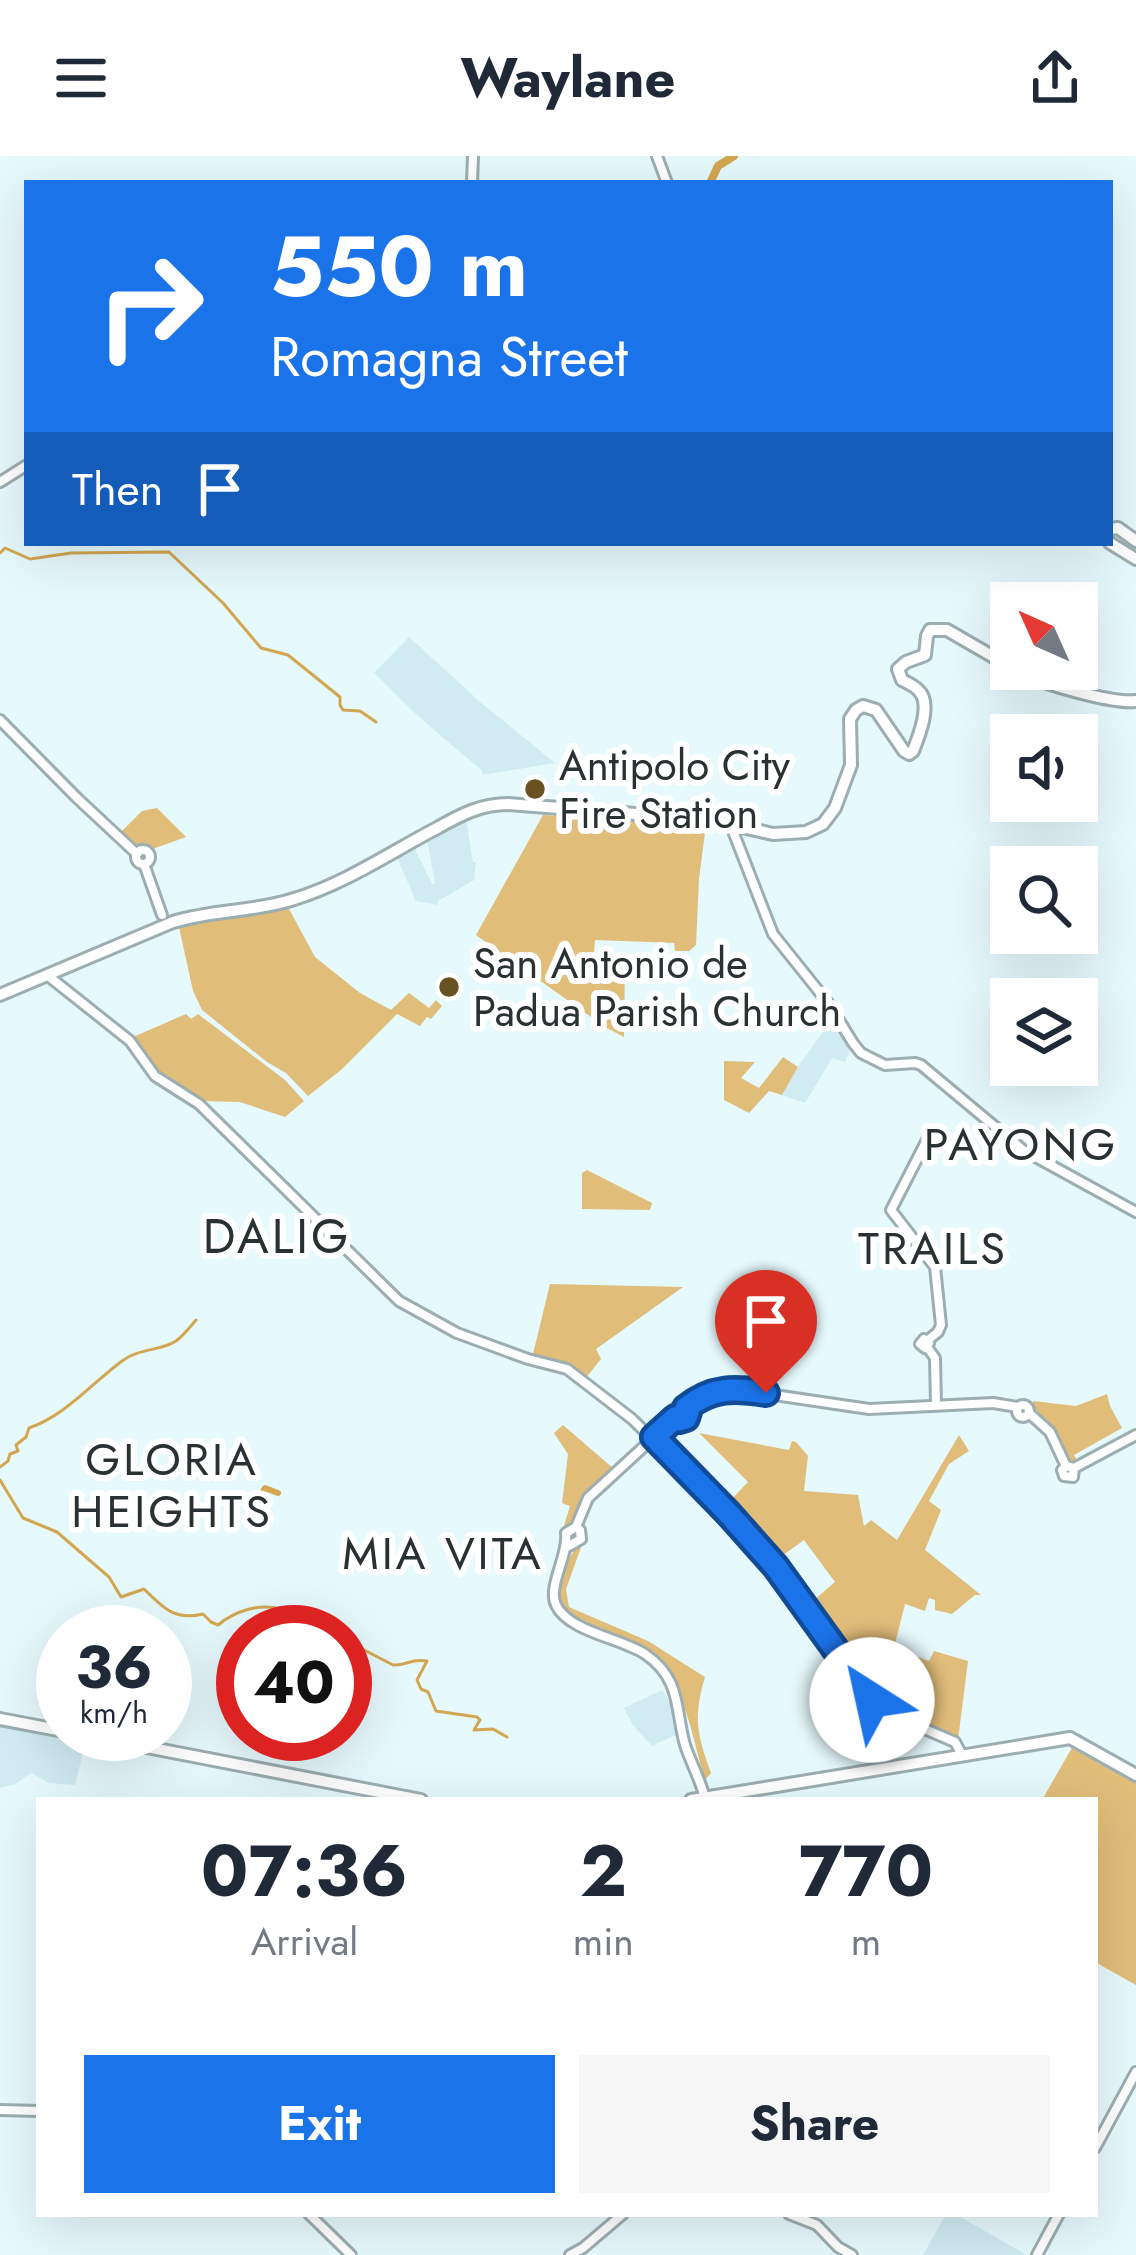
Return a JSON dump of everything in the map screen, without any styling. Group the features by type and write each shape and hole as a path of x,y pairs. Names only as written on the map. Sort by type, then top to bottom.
{"main road":[{"path":"0,995 165,921 302,896 482,806 712,820 790,835 814,830 835,808 850,771 850,719 860,707 876,710 904,751 914,751 924,698 902,680 898,669 925,655 930,630 947,630 990,655"},
{"path":"1074,690 1114,702 1136,700"},
{"path":"0,1719 36,1726"},
{"path":"709,1797 1070,1738 1136,1775"},
{"path":"192,1756 406,1797"}],"street":[{"path":"0,719 137,854 147,853 149,860 144,864 165,921"},
{"path":"730,824 773,934 861,1053 886,1065 921,1065 1022,1150 1136,1212"},
{"path":"47,975 121,1032 155,1076 199,1104 399,1301 457,1333 567,1369 654,1437 776,1567 872,1700 899,1718 955,1742 962,1755"},
{"path":"929,1136 891,1210 935,1267 941,1325 927,1344 935,1358 937,1405"},
{"path":"697,1797 696,1773 677,1700 661,1669 644,1654 583,1627 558,1609 553,1592 568,1546 581,1539 576,1526 588,1498 675,1418 676,1407 686,1408 706,1393 727,1388 869,1408 993,1402 1027,1405 1071,1467 1136,1435"},
{"path":"1098,2142 1136,2072"},
{"path":"0,2110 36,2111"},
{"path":"312,2217 351,2255"},
{"path":"570,2255 619,2217"},
{"path":"798,2217 818,2224 852,2255"},
{"path":"1037,2255 1057,2217"}],"shaded area":[{"path":"409,637 555,763 483,775 374,673"},
{"path":"157,808 186,837 150,850 136,848 120,833 142,811"},
{"path":"543,815 706,825 696,945 689,951 675,951 674,943 595,940 594,953 625,962 624,1037 476,935"},
{"path":"466,818 476,862 474,880 438,905 416,901 396,855 413,845 435,884 427,838"},
{"path":"288,907 315,957 360,993 391,1010 409,993 429,1008 436,1000 442,1006 420,1026 397,1014 308,1096 286,1073 202,1010 179,927"},
{"path":"186,1014 191,1019 198,1014 285,1080 304,1101 285,1117 240,1102 201,1101 160,1076 133,1037"},
{"path":"834,1016 852,1045 845,1062 832,1058 805,1103 782,1095 798,1067"},
{"path":"783,1057 798,1067 782,1095 769,1091 749,1113 724,1100 724,1061 755,1062 741,1078 759,1088"},
{"path":"587,1170 652,1203 650,1210 582,1209 582,1173"},
{"path":"550,1284 683,1287 596,1349 601,1359 585,1379 532,1358"},
{"path":"1107,1394 1122,1428 1074,1455 1079,1464 1070,1462 1033,1401 1076,1406"},
{"path":"563,1425 614,1469 586,1496 573,1524 565,1530 570,1506 562,1503 568,1454 554,1433"},
{"path":"699,1433 789,1450 792,1441 796,1442 808,1456 804,1491 858,1495 864,1526 871,1520 897,1540 959,1435 969,1451 949,1464 929,1501 941,1510 925,1550 981,1595 952,1614 935,1610 935,1600 929,1598 925,1611 905,1604 894,1648 929,1661 934,1651 968,1661 958,1740 901,1716 877,1700 808,1605 835,1582 804,1540 775,1561 727,1504 748,1482"},
{"path":"583,1542 566,1589 569,1607 648,1641 705,1677 698,1715 711,1773 705,1780 684,1707 668,1673 641,1648 588,1623 559,1602 564,1569"},
{"path":"662,1690 673,1708 677,1734 652,1746 624,1708"},
{"path":"0,1725 36,1732 36,1761 81,1761 75,1785 49,1783 31,1773 0,1788"},
{"path":"1073,1746 1136,1781 1136,1985 1098,1964 1098,1797 1044,1797"},
{"path":"944,2217 960,2217 1027,2255 923,2255"}],"waterway":[{"path":"711,180 718,166 734,156"},
{"path":"0,553 5,548 30,559 71,553 169,552 223,603 261,648 288,655 340,697 343,710 360,711 376,722"},
{"path":"0,1467 18,1451 16,1445 29,1428 67,1407 129,1357 176,1341 196,1320"},
{"path":"0,1480 23,1518 57,1532 109,1577 121,1597 144,1589 170,1611 185,1616 203,1614 216,1624"},
{"path":"262,1493 265,1488 278,1493"},
{"path":"372,1654 393,1665 427,1661 417,1680 436,1711 477,1717 474,1730 493,1729 507,1737"}],"place":[{"name":"Antipolo City Fire Station","path":"535,789"},
{"name":"San Antonio de Padua Parish Church","path":"449,987"}],"district":[{"name":"PAYONG","path":"1021,1144"},
{"name":"DALIG","path":"277,1236"},
{"name":"TRAILS","path":"933,1248"},
{"name":"GLORIA HEIGHTS","path":"172,1485"},
{"name":"MIA VITA","path":"443,1553"}],"route":[{"path":"766,1393 727,1388 706,1393 686,1408 686,1418 675,1418 654,1437 776,1567 872,1700"}]}
